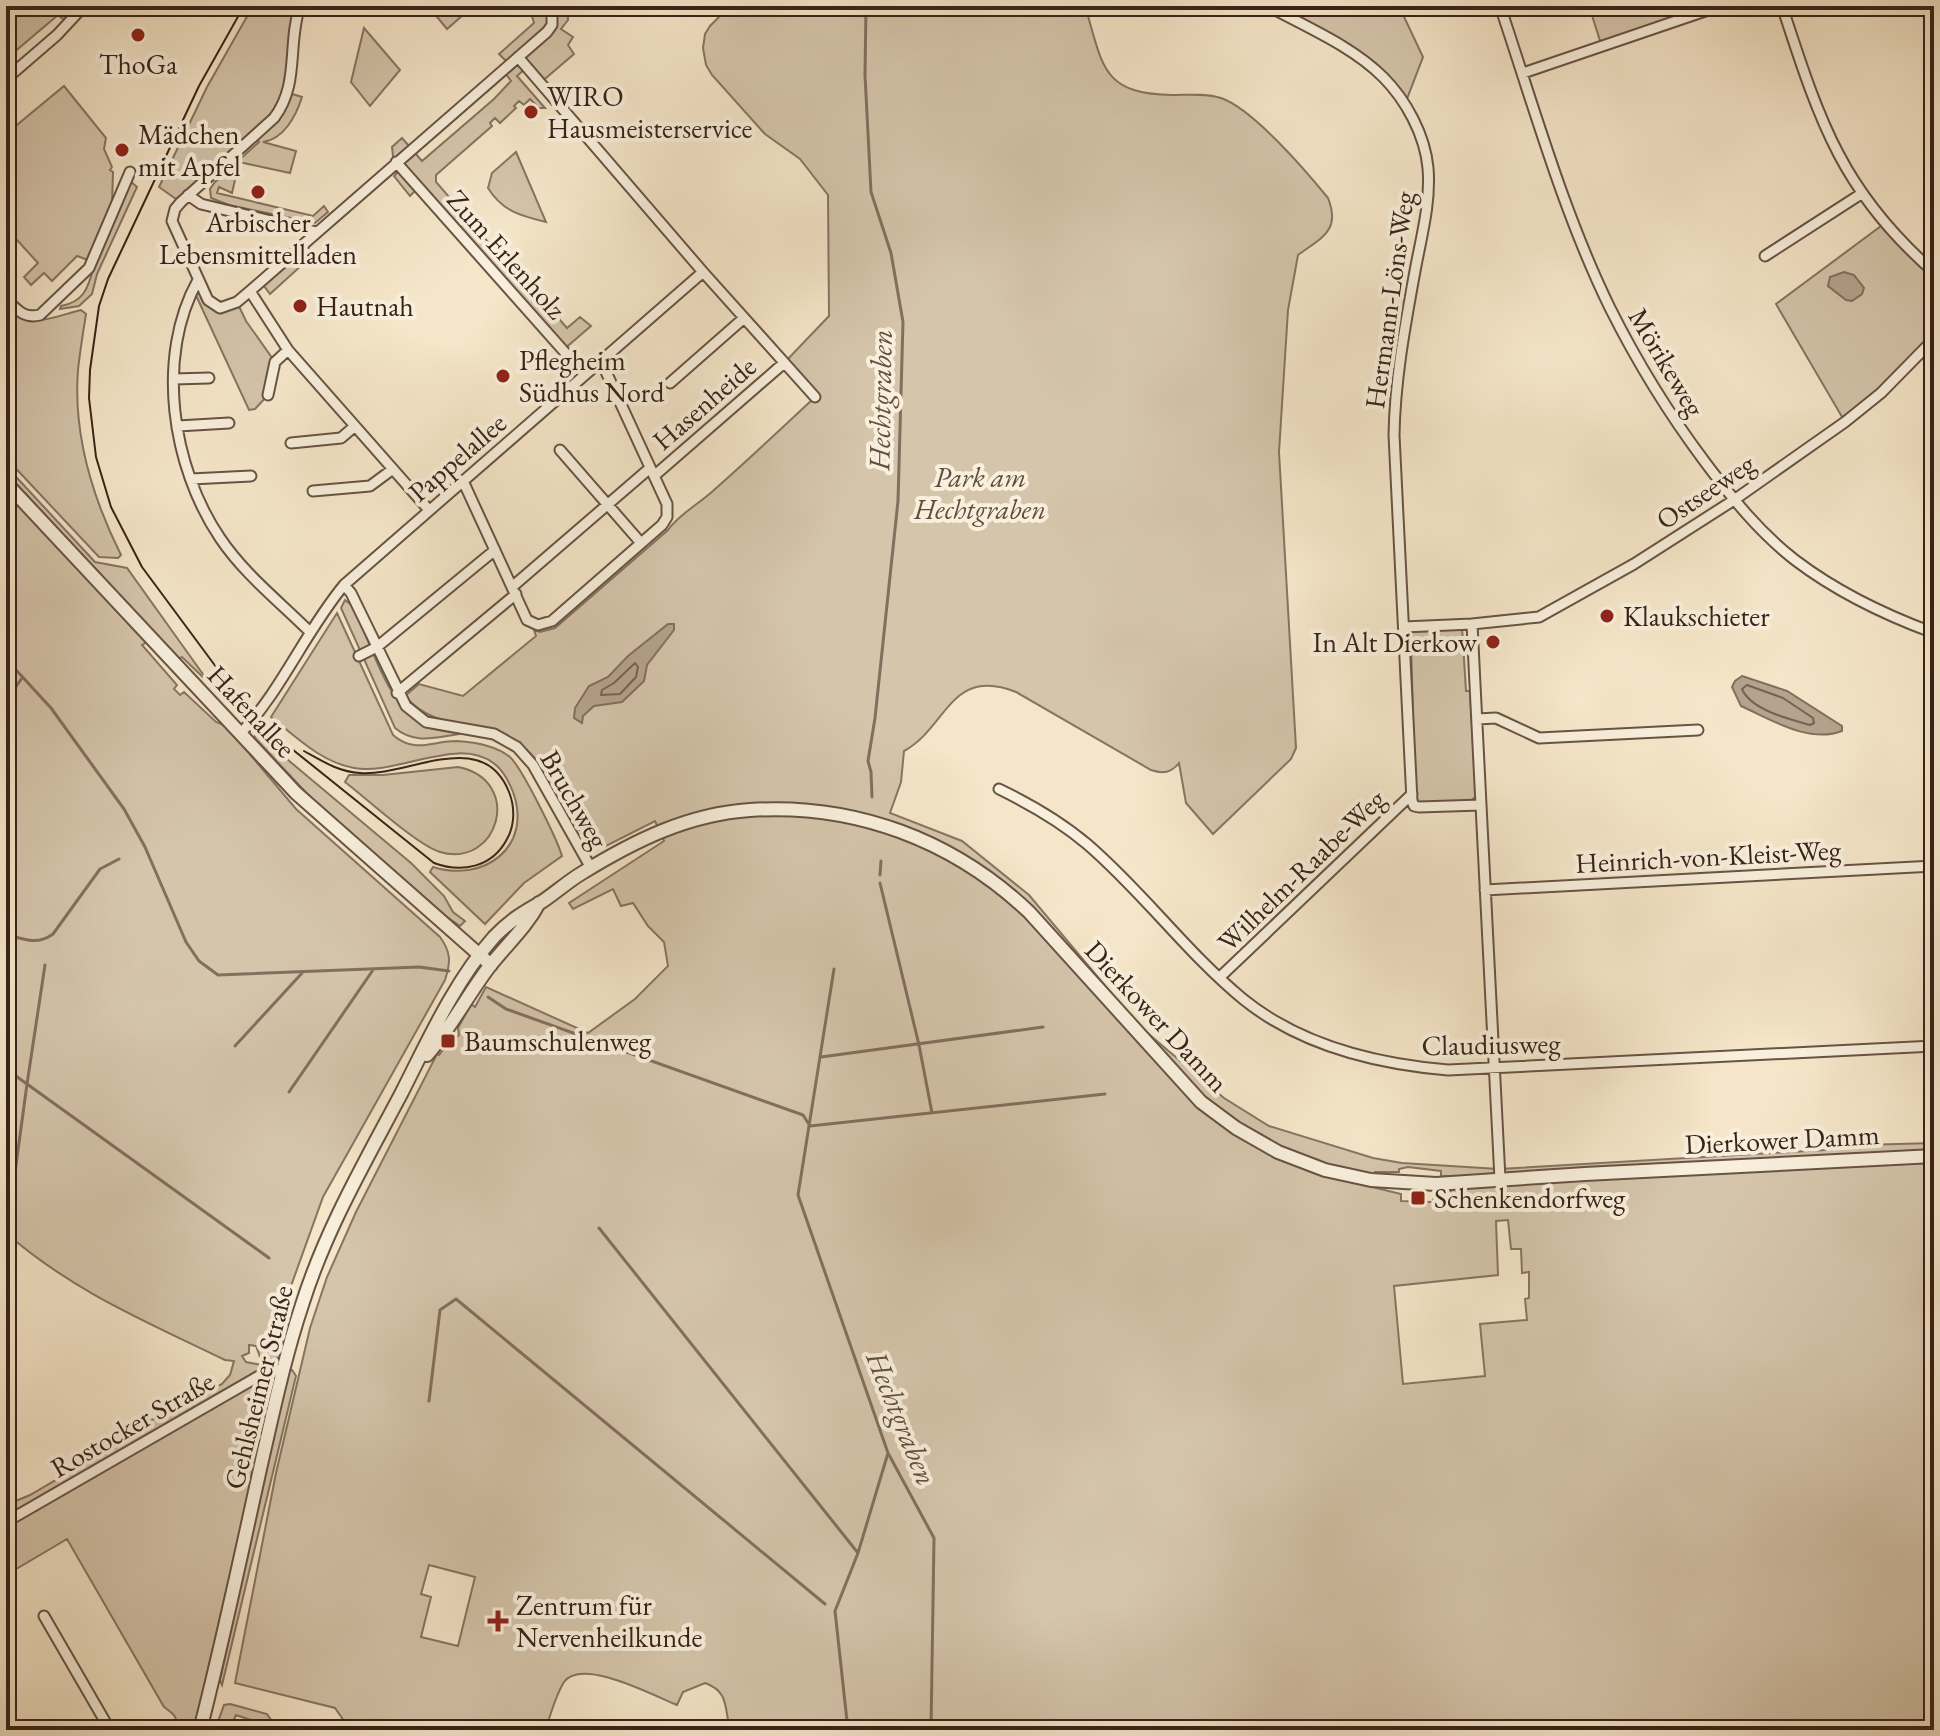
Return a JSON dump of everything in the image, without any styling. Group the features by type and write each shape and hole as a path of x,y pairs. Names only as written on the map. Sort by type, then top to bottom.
{"street":[{"path":"6,79 57,35 84,6"},
{"path":"300,6 294,28 293,73 281,108 274,118 175,209 172,221 198,280 208,300 220,308 226,308 250,291 518,57 552,25 552,15 544,6"},
{"name":"Hermann-Löns-Weg","path":"1268,6 1348,51 1382,76 1405,104 1419,134 1428,167 1427,205 1403,332 1394,406 1412,794"},
{"name":"Mörikeweg","path":"1500,6 1567,203 1610,308 1663,403 1734,500 1766,535 1796,561 1868,606 1934,633"},
{"path":"1523,73 1720,6"},
{"path":"1782,6 1823,124 1839,158 1861,194 1898,239 1934,272"},
{"path":"518,57 815,397"},
{"name":"Zum Erlenholz","path":"396,162 585,375"},
{"path":"6,299 23,315 40,315 89,268 130,172"},
{"path":"1765,256 1861,194"},
{"path":"188,195 201,204 317,232"},
{"name":"Pappelallee","path":"240,734 259,712 344,585 703,272"},
{"path":"198,280 180,324 174,379 178,426 191,479 209,520 233,555 310,632"},
{"path":"250,291 288,350 429,510"},
{"name":"Hasenheide","path":"670,383 744,318"},
{"name":"Ostseeweg","path":"1404,627 1529,619 1552,612 1734,500 1881,393 1934,339"},
{"path":"268,395 275,362 288,350"},
{"path":"463,481 531,624 546,624 667,517 667,504 601,361"},
{"name":"Hasenheide","path":"514,591 607,505 652,472 784,363"},
{"path":"174,379 209,378"},
{"path":"178,426 229,423"},
{"path":"291,443 341,438 355,426"},
{"path":"560,450 641,543"},
{"path":"313,491 370,486 393,469"},
{"path":"191,479 251,476"},
{"name":"Hafenallee","path":"6,483 296,793 479,955"},
{"path":"359,656 377,647 495,550"},
{"name":"Bruchweg","path":"344,585 351,593 397,693 413,714 426,722 494,734 527,756 591,868"},
{"path":"397,693 514,591"},
{"path":"1472,624 1500,1179"},
{"path":"1477,719 1496,718 1539,738 1698,730"},
{"name":"Claudiusweg","path":"999,789 1085,842 1244,1000 1300,1034 1363,1057 1408,1067 1448,1070 1934,1046"},
{"path":"1412,794 1414,806 1419,807 1481,805"},
{"name":"Wilhelm-Raabe-Weg","path":"1220,977 1412,794"},
{"name":"Dierkower Damm","path":"479,955 521,912 540,903 591,868 665,828 744,810 808,809 853,816 899,830 944,849 1003,888 1029,912 1201,1102 1251,1138 1303,1162 1371,1180 1436,1184 1934,1156"},
{"name":"Heinrich-von-Kleist-Weg","path":"1485,890 1934,866"},
{"name":"Dierkower Damm","path":"491,965 529,922 540,903"},
{"path":"479,955 491,965"},
{"name":"Gehlsheimer Straße","path":"200,1730 277,1372 320,1256 412,1073 479,955"},
{"name":"Gehlsheimer Straße","path":"412,1073 452,1024 491,965"},
{"name":"Rostocker Straße","path":"6,1522 259,1376 277,1372"},
{"path":"44,1616 110,1730"}],"green space":[{"path":"24,6 84,6 69,24 58,15 6,59 6,22"},
{"path":"253,6 300,6 289,93 302,97 293,119 283,131 263,142 296,151 290,173 239,162 232,193 219,187 217,193 313,216 324,206 328,212 315,223 229,205 211,198 210,189 215,182 259,142 255,136 176,199 159,187 207,87"},
{"path":"428,6 470,6 471,8 447,29"},
{"path":"543,6 561,6 568,14 568,20 561,29 573,37 568,45 574,54 540,83 526,68 517,76 545,108 539,108 530,99 524,105 519,101 500,123 495,118 490,123 492,126 436,175 436,182 567,328 580,317 591,326 563,350 418,188 410,196 394,176 398,172 408,173 393,156 392,147 402,138 422,161 494,99 511,81 503,70 509,64 499,54 534,23 532,16"},
{"name":"Park am Hechtgraben","path":"730,6 1085,6 1101,59 1118,82 1148,93 1209,95 1234,104 1278,142 1328,198 1331,226 1321,238 1298,255 1288,310 1279,452 1296,748 1291,759 1213,834 1186,803 1179,763 1166,772 1151,770 1016,692 994,686 977,687 951,703 918,741 904,751 901,782 890,813 962,841 1029,895 1138,1025 1224,1098 1269,1126 1373,1158 1402,1163 1499,1169 1825,1150 1860,1145 1934,1143 1934,1730 765,1730 728,1720 720,1693 705,1683 683,1692 677,1705 619,1681 586,1674 573,1675 564,1682 545,1730 356,1730 349,1728 335,1708 235,1683 276,1473 310,1328 327,1277 356,1212 437,1054 453,1036 456,1038 459,1035 458,1028 471,1004 475,1007 486,987 588,1033 635,999 668,966 664,942 648,926 633,903 621,906 613,889 573,909 569,903 664,841 655,821 604,847 591,847 539,763 516,741 487,728 431,716 405,696 419,684 463,696 536,636 534,630 540,632 555,628 814,398 784,363 829,316 828,195 800,159 765,134 712,75 706,65 703,48 710,26","holes":["1408,1167 1441,1171 1441,1176 1457,1177 1456,1189 1434,1196 1433,1202 1401,1201 1401,1194 1372,1187 1375,1172 1399,1172 1399,1169","1508,1220 1511,1249 1521,1249 1522,1273 1529,1272 1529,1298 1525,1299 1527,1320 1480,1324 1485,1376 1403,1384 1394,1286 1498,1275 1496,1221","429,1565 475,1577 458,1646 421,1637 431,1597 421,1594"]},
{"path":"1268,6 1399,6 1423,57 1405,104 1382,76 1348,51"},
{"path":"1589,6 1717,6 1602,47"},
{"path":"364,28 400,70 370,106 351,82"},
{"path":"64,86 106,138 104,149 113,172 112,204 88,260 77,256 52,281 44,273 31,285 24,277 38,263 6,228 6,134"},
{"path":"516,152 546,222 513,211 499,202 488,188 492,173"},
{"path":"130,181 137,187 97,274 92,294 79,306 60,309 79,298 86,288"},
{"path":"1885,223 1934,272 1934,339 1845,422 1776,304"},
{"path":"304,243 314,254 270,294 261,282"},
{"path":"198,280 214,306 237,302 246,321 275,362 268,395 255,409 249,410 193,289"},
{"path":"6,307 23,319 32,320 81,310 86,314 77,394 82,442 93,488 121,555 118,558 99,557 6,458"},
{"path":"6,466 95,562 127,568 210,684 182,657 179,659 6,473"},
{"path":"6,490 147,642 142,645 177,685 174,689 180,695 184,692 216,722 226,726 296,809 440,937 449,957 445,980 323,1197 269,1347 282,1350 280,1357 273,1360 260,1357 256,1346 249,1345 249,1353 242,1356 246,1362 261,1365 263,1369 238,1386 271,1375 274,1385 194,1730 177,1730 175,1716 164,1707 67,1539 6,1575 6,1505 30,1495 88,1461 107,1443 222,1384 230,1375 234,1361 225,1360 84,1289 6,1233"},
{"path":"345,600 354,607 390,689 400,704 424,725 460,734 418,738 395,728 341,608"},
{"path":"337,613 393,735 409,744 464,742 485,745 504,753 515,764 547,820 562,856 524,883 485,924 430,872 433,867 452,871 486,865 500,856 510,844 516,829 517,812 511,788 497,766 482,757 448,754 371,769 354,768 320,754 271,717"},
{"path":"1462,627 1466,691 1470,691 1476,796 1470,802 1423,804 1418,802 1415,791 1411,643 1408,642 1408,634 1416,629"},
{"path":"257,734 411,863 444,896 453,912 465,921 460,926 447,917 313,800 254,737"},
{"path":"458,767 479,775 491,788 497,804 496,821 489,836 477,848 460,854 430,848 345,782 349,775 383,775"},
{"path":"287,1370 292,1370 296,1376 222,1685 220,1680"},
{"path":"224,1705 267,1714 271,1720 268,1730 255,1730 257,1722 236,1715 229,1730 215,1730"}],"water":[{"path":"1844,272 1854,275 1864,288 1862,294 1852,301 1828,286 1830,277"},
{"path":"668,624 674,624 674,630 647,665 644,681 622,702 594,706 583,716 582,723 574,718 575,708 589,686 608,677 628,656"},
{"path":"1742,676 1787,691 1842,726 1842,731 1829,734 1803,732 1741,706 1732,687"}],"waterway":[{"name":"Hechtgraben","path":"866,6 865,75 871,192 891,253 903,322 898,501 868,761 872,797"},
{"path":"6,659 51,708 124,809 145,847 186,942 199,961 218,975 419,967 449,971"},
{"path":"6,701 22,678"},
{"path":"6,934 36,941 47,938 100,869 119,859"},
{"name":"Hechtgraben","path":"880,875 881,861"},
{"name":"Hechtgraben","path":"880,883 932,1113"},
{"path":"45,965 27,1084 269,1258"},
{"name":"Hechtgraben","path":"834,969 798,1195 888,1453 934,1538 931,1730"},
{"path":"289,1092 373,970"},
{"path":"235,1046 303,972"},
{"path":"488,997 506,1009 803,1115 810,1126"},
{"path":"821,1057 1043,1027"},
{"path":"6,1069 27,1084 13,1187"},
{"path":"810,1126 1105,1094"},
{"path":"599,1228 858,1553"},
{"path":"429,1401 440,1310 456,1299 825,1604"},
{"path":"848,1730 835,1611 858,1553 888,1453"}],"tram line":[{"path":"244,6 199,86 108,279 99,306 89,398 96,457 111,507 142,567 242,702 267,729 434,863 455,868 475,866 501,849 510,834 513,816 509,792 497,772 482,762 463,758 443,759 360,773 338,768 304,751"}],"place":[{"name":"ThoGa","path":"138,35"},
{"name":"WIRO Hausmeisterservice","path":"531,112"},
{"name":"Mädchen mit Apfel","path":"122,150"},
{"name":"Arbischer Lebensmittelladen","path":"258,192"},
{"name":"Hautnah","path":"300,306"},
{"name":"Pflegheim Südhus Nord","path":"503,376"},
{"name":"Klaukschieter","path":"1607,616"},
{"name":"In Alt Dierkow","path":"1493,642"},
{"name":"Baumschulenweg","path":"448,1041"},
{"name":"Schenkendorfweg","path":"1418,1198"},
{"name":"Zentrum für Nervenheilkunde","path":"498,1621"}]}
